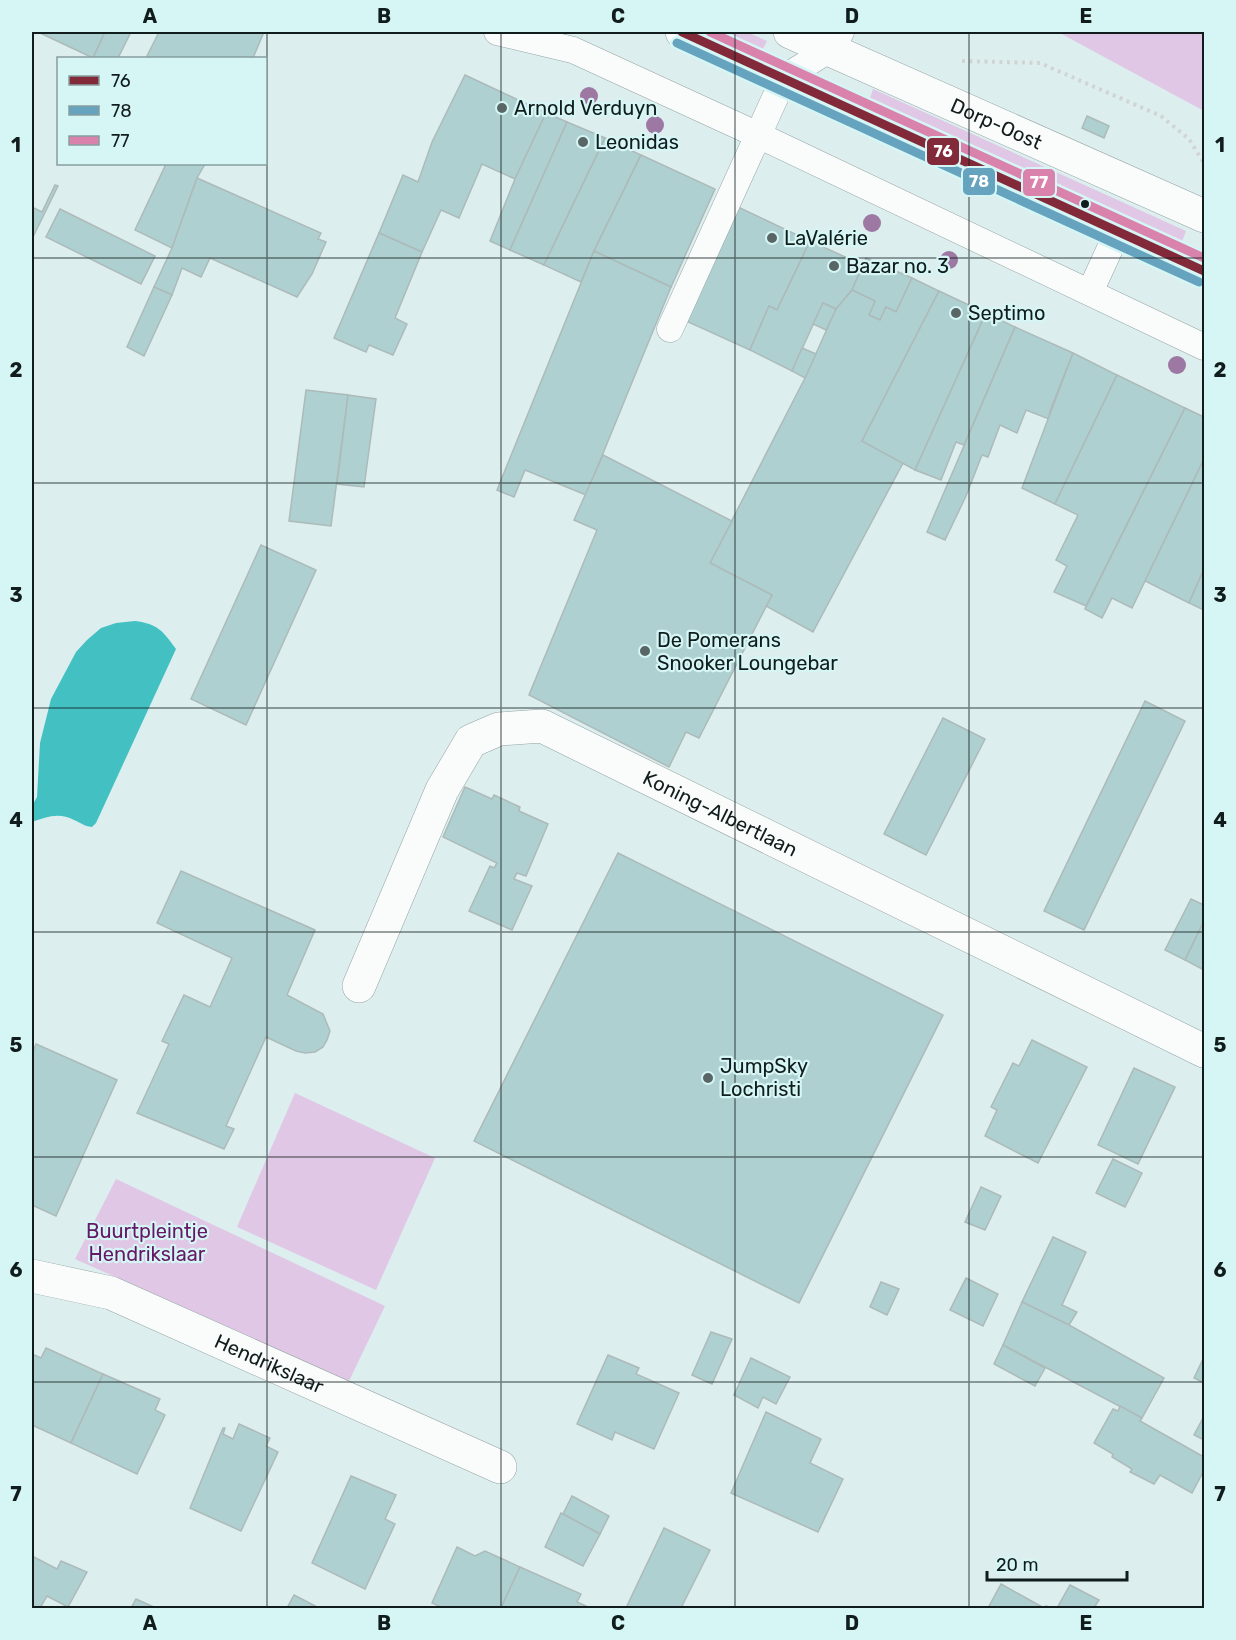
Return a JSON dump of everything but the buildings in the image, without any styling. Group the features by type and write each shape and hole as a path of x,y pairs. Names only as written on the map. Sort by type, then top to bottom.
{"street":[{"path":"682,32 1204,271"},
{"name":"Dorp-Oost","path":"790,32 836,40 1204,216"},
{"name":"Koning-Albertlaan","path":"359,986 442,790 471,741 499,729 542,726 1204,1051"},
{"name":"Hendrikslaar","path":"32,1276 111,1293 500,1467"}],"lane":[{"path":"497,32 573,50 758,135 1204,347"},
{"path":"670,329 784,78 836,40"},
{"path":"1090,292 1118,231"}],"path":[{"path":"961,61 1040,63 1161,116 1189,139 1204,163"}],"green space":[{"path":"715,32 747,32 767,41 761,52"},
{"path":"1058,32 1204,32 1204,111"},
{"path":"873,89 1186,231 1181,244 869,101"},
{"path":"295,1093 435,1158 376,1290 237,1227"},
{"name":"Buurtpleintje Hendrikslaar","path":"116,1179 385,1306 349,1381 75,1259"}],"water":[{"path":"135,621 155,626 176,649 96,823 89,827 58,816 32,822 32,806 37,797 40,743 51,699 76,652 87,640 101,628 116,623"}],"transit line":[{"name":"76","path":"682,32 1204,271"},
{"name":"77","path":"710,32 1204,258"},
{"name":"78","path":"677,43 1199,282"}],"place":[{"name":"Arnold Verduyn","path":"502,108"},
{"name":"Leonidas","path":"583,142"},
{"name":"LaValérie","path":"772,238"},
{"name":"Bazar no. 3","path":"834,266"},
{"name":"Septimo","path":"956,313"},
{"name":"De Pomerans Snooker Loungebar","path":"645,651"},
{"name":"JumpSky Lochristi","path":"708,1078"}]}
